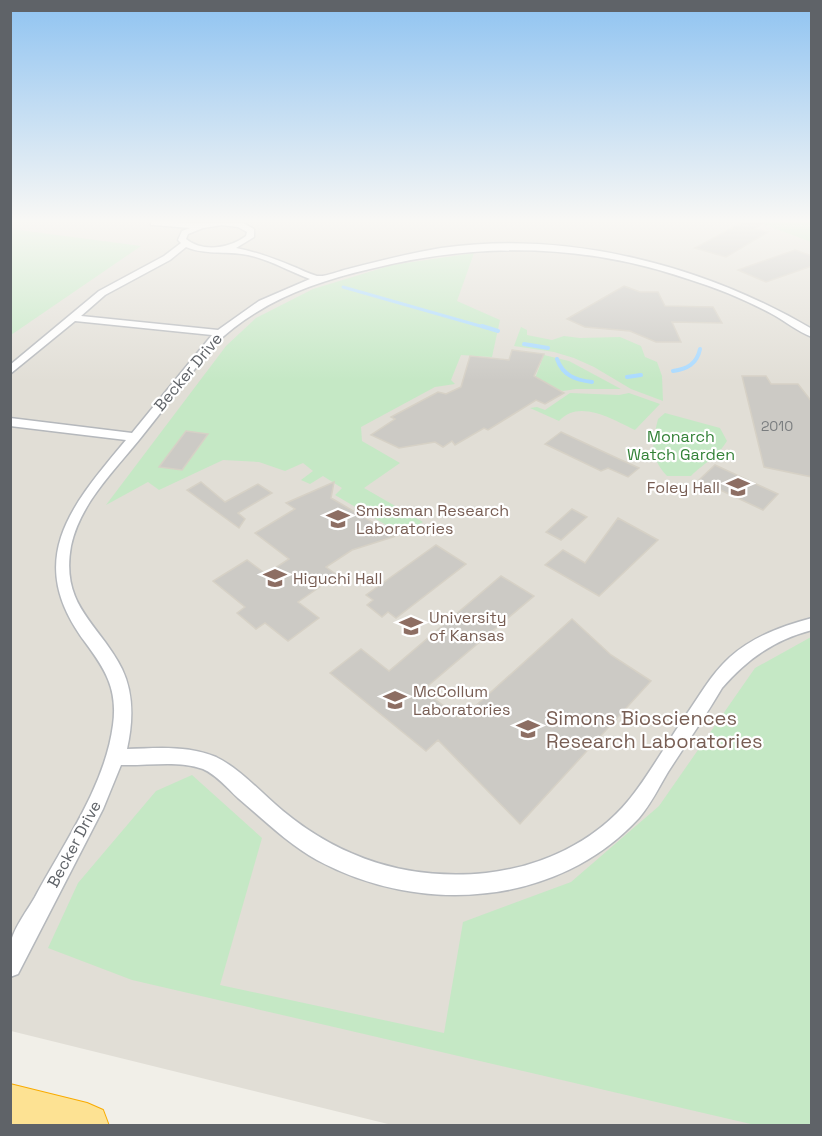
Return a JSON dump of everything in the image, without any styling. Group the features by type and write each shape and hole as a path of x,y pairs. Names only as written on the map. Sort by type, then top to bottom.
{"highway":[{"path":"10,1106 87,1125"}],"street":[{"path":"10,371 71,318 120,281 132,275"},
{"path":"307,275 317,279"},
{"name":"Becker Drive","path":"10,966 96,803 115,757 123,716 121,694 111,665 72,609 64,589 62,567 64,545 71,524 79,509 135,437 220,333 242,315 269,299 317,279 335,275"},
{"name":"Becker Drive","path":"681,275 709,283 761,304 812,334"},
{"path":"71,318 220,333"},
{"path":"10,422 135,437"},
{"path":"115,757 206,762 221,771 276,818 315,846 350,865 376,874 406,882 438,885 465,886 504,880 553,867 583,852 607,836 632,812 716,683 731,664 763,640 812,624"}],"shaded area":[{"name":"University of Kansas","path":"11,275 811,275 811,1125 392,1125 11,1031"}],"green space":[{"path":"11,275 99,275 11,335"},
{"path":"359,275 466,275 457,301 500,320 492,357 461,355 451,380 455,384 435,387 361,427 362,441 400,463 364,488 423,522 403,535 335,495 342,488 323,476 310,484 301,480 313,471 303,463 285,471 259,462 223,460 159,490 148,482 106,505 226,346 256,318 313,289"},
{"path":"521,327 527,330 527,335 552,340 564,336 620,337 641,346 645,357 657,362 662,376 663,401 631,389 574,358 554,352 514,346"},
{"path":"544,355 569,361 621,389 563,391 534,381"},
{"path":"570,393 619,395 629,393 660,404 635,430 597,413 576,411 567,414 559,421 530,408 537,407 545,410"},
{"name":"Monarch Watch Garden","path":"665,413 720,428 727,441 691,476 667,476 657,462 654,436 658,419"},
{"path":"811,637 811,1125 755,1125 132,980 48,948 78,883 156,791 192,775 262,838 220,985 444,1033 463,922 571,882 659,806 755,668"}],"building":[{"path":"750,275 786,275 766,282"},
{"path":"624,286 640,292 658,292 665,306 713,307 722,323 672,322 681,342 656,342 630,331 585,327 567,319"},
{"path":"512,350 544,354 534,376 564,393 545,404 536,400 488,430 484,428 455,445 452,441 443,447 435,442 399,448 371,435 395,419 391,417 438,392 446,394 461,387 470,356 509,360"},
{"path":"742,376 766,376 771,384 798,384 812,402 812,477 764,467"},
{"path":"186,431 208,434 182,470 159,467"},
{"path":"561,432 639,468 628,477 608,468 601,471 545,444"},
{"name":"Foley Hall","path":"715,465 778,494 763,510 699,480"},
{"path":"201,482 225,502 258,484 272,493 238,513 245,519 239,528 187,490"},
{"name":"Higuchi Hall","path":"334,482 331,498 396,536 352,550 326,567 337,575 298,602 319,618 288,641 265,623 256,629 237,613 245,607 213,581 247,560 266,574 289,559 255,533 295,509 286,503"},
{"path":"572,509 587,517 561,540 546,532"},
{"path":"618,518 658,540 599,596 545,565 563,550 585,563"},
{"name":"Smissman Research Laboratories","path":"436,545 466,564 396,618 388,612 382,617 367,605 373,600 366,595"},
{"name":"Simons Biosciences Research Laboratories","path":"501,576 534,596 423,690 461,719 572,619 611,655 651,681 520,824 438,740 426,751 330,673 361,649 389,671"}],"waterway":[{"path":"343,287 487,328"},
{"path":"482,326 498,331"},
{"path":"524,344 548,348"},
{"path":"673,371 691,365 700,349"},
{"path":"557,359 566,373 592,382"},
{"path":"627,377 641,375"}],"place":[{"name":"Foley Hall","path":"738,487"},
{"name":"Smissman Research Laboratories","path":"338,519"},
{"name":"Higuchi Hall","path":"275,578"},
{"name":"University of Kansas","path":"411,626"},
{"name":"McCollum Laboratories","path":"395,700"},
{"name":"Simons Biosciences Research Laboratories","path":"528,729"}]}
